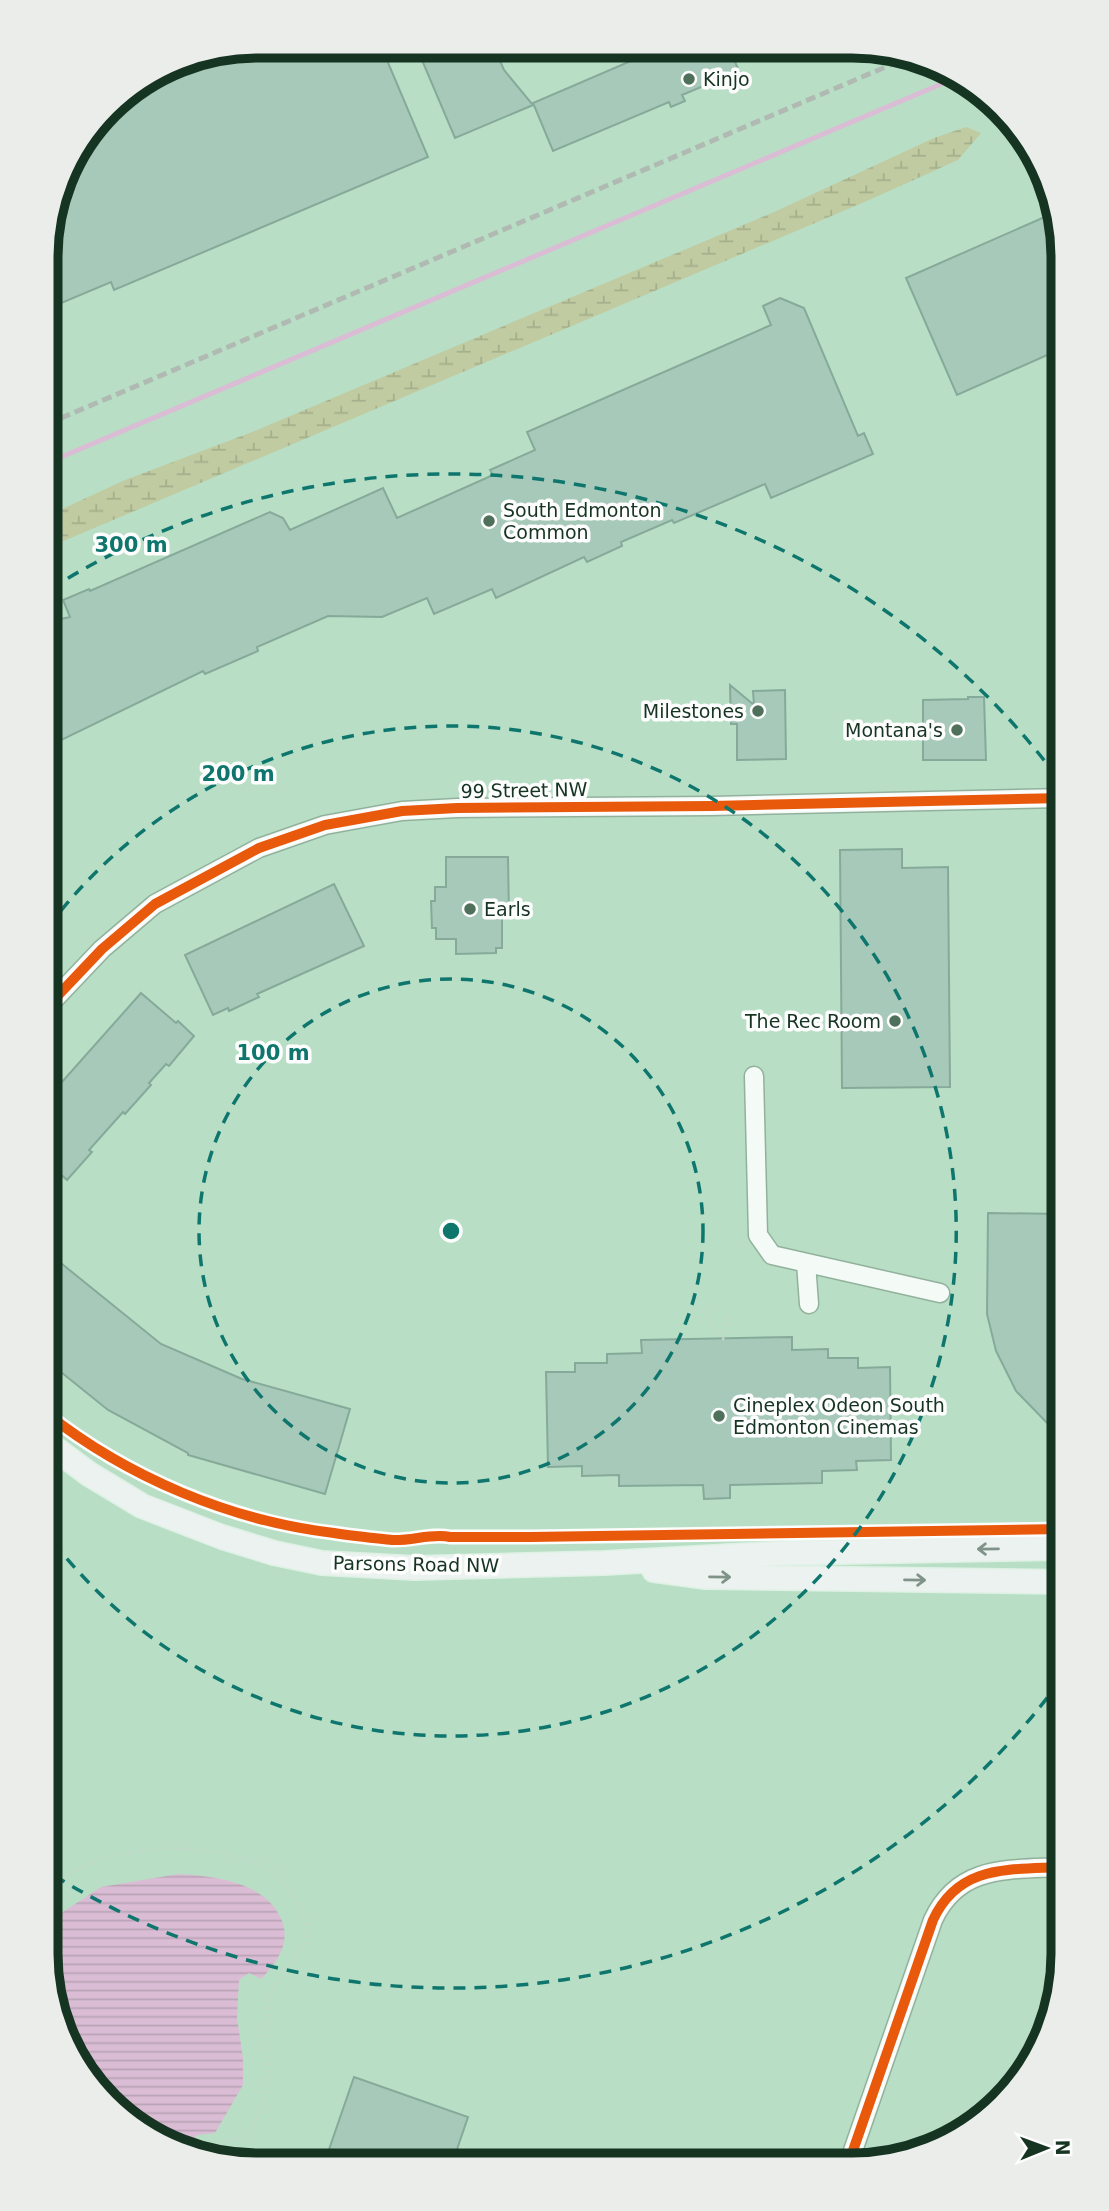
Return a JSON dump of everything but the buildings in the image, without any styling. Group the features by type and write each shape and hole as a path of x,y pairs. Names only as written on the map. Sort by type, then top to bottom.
{"main road":[{"name":"Parsons Road NW","path":"58,1451 89,1474 142,1506 189,1526 274,1553 323,1563 415,1568 604,1563 788,1553 1051,1548"},
{"name":"Parsons Road NW","path":"604,1563 706,1577 1051,1582"}],"street":[{"name":"99 Street NW","path":"58,996 102,949 155,904 258,848 325,825 402,810 1051,798"},
{"path":"754,1076 758,1235 772,1255 940,1293"},
{"path":"806,1263 809,1304"},
{"path":"852,2153 940,1904 956,1888 992,1872 1051,1868"}],"path":[{"path":"703,1310 723,1339 731,1312"},
{"path":"58,1883 72,1873 120,1854 177,1849 219,1853 265,1866 295,1898 308,1935 267,2000 267,2086 263,2104 247,2136 213,2148"}],"green space":[{"path":"966,127 981,133 958,160 867,201 58,543 58,511 125,480 252,432 774,212 934,138"}],"shaded area":[{"path":"178,1874 223,1879 265,1897 282,1921 285,1938 277,1960 261,1979 249,1973 239,1980 237,2018 243,2058 243,2085 215,2133 197,2135 191,2141 157,2127 135,2112 107,2086 78,2042 68,2018 58,1968 58,1915 101,1887"}],"waterway":[{"path":"58,458 947,82"}],"railway":[{"path":"58,419 895,63"}],"cycle path":[{"path":"58,995 102,949 155,904 259,848 325,825 402,811 457,808 712,806 1051,798"},
{"path":"58,1422 111,1457 146,1476 219,1507 295,1527 363,1537 399,1540 436,1536 1051,1529"},
{"path":"852,2153 933,1920 944,1902 971,1879 1005,1870 1051,1868"}],"place":[{"name":"Kinjo","path":"689,79"},
{"name":"South Edmonton Common","path":"489,521"},
{"name":"Milestones","path":"758,711"},
{"name":"Montana's","path":"957,730"},
{"name":"Earls","path":"470,909"},
{"name":"The Rec Room","path":"895,1021"},
{"name":"Cineplex Odeon South Edmonton Cinemas","path":"719,1416"}]}
